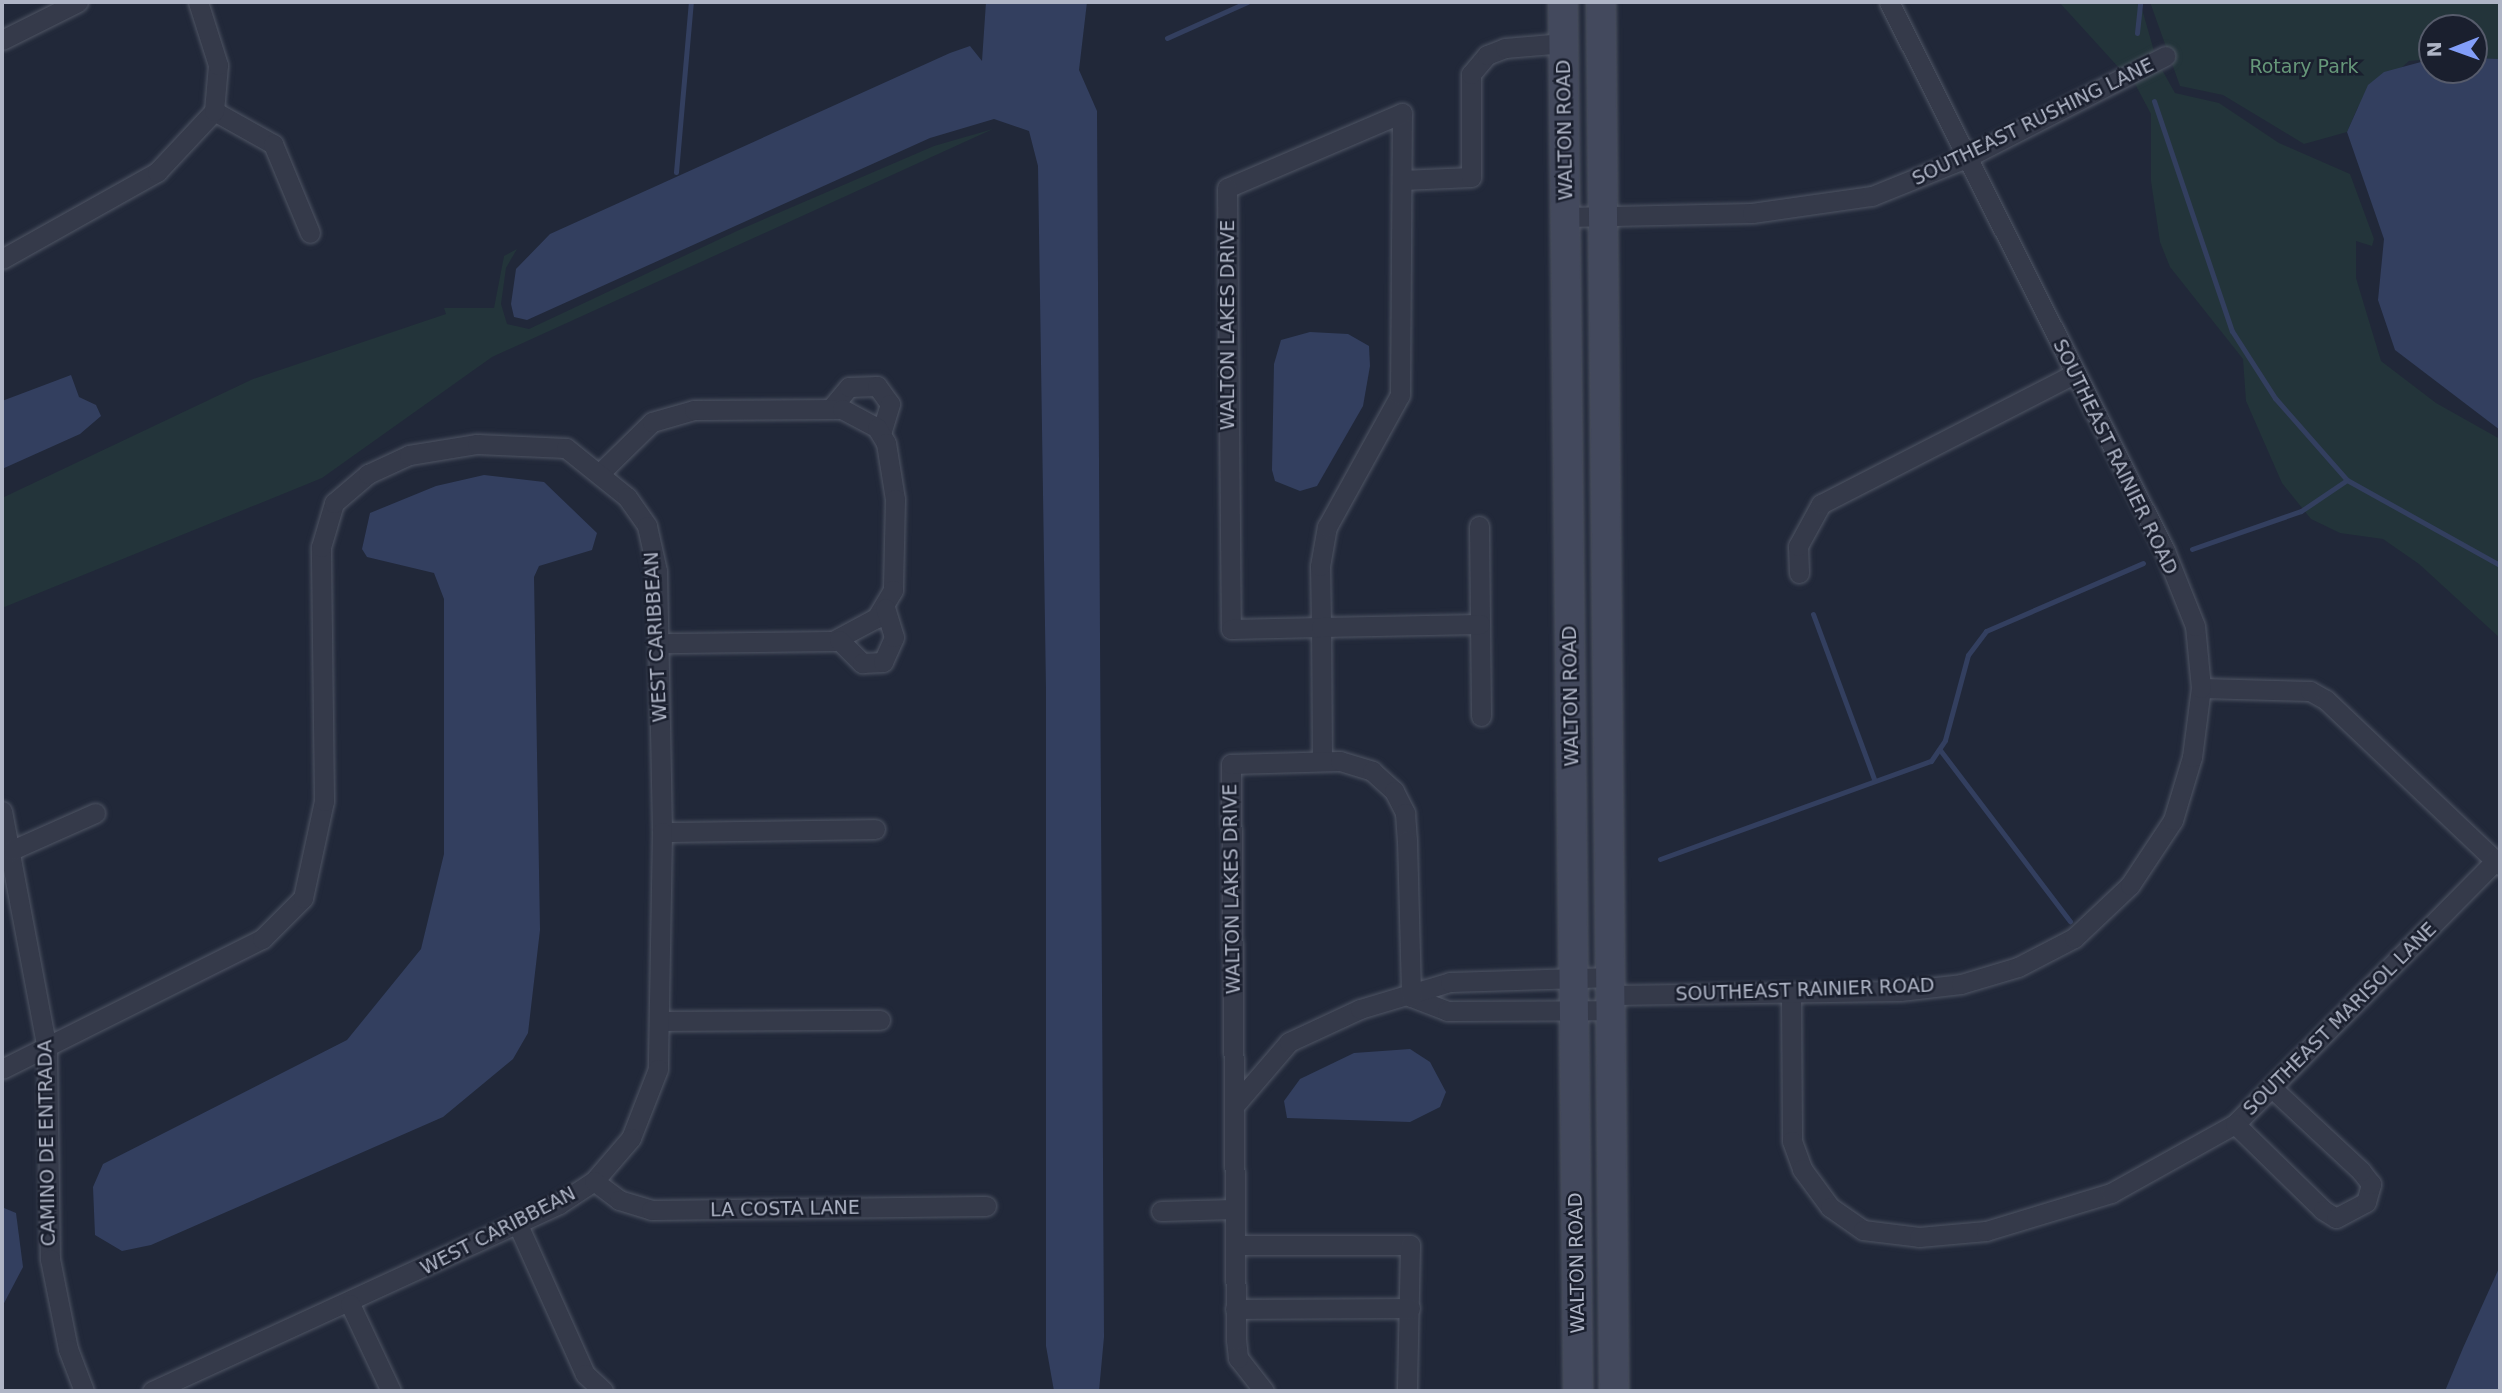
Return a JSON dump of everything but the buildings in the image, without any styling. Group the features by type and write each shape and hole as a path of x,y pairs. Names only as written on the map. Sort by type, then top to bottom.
{"main road":[{"name":"WALTON ROAD","path":"1563,2 1578,1391"},
{"name":"WALTON ROAD","path":"1601,2 1614,1391"}],"street":[{"path":"2,40 78,2"},
{"path":"2,259 157,172 214,111 218,65 198,2"},
{"name":"SOUTHEAST RAINIER ROAD","path":"1612,994 1791,993 1961,984 2018,967 2074,938 2130,885 2173,820 2192,757 2201,688 2194,626 2165,551 1889,2"},
{"path":"1402,180 1471,177 1471,74 1487,55 1505,48 1564,43"},
{"name":"SOUTHEAST RUSHING LANE","path":"1566,217 1725,215 1834,203 1913,182 1966,158 2165,55"},
{"path":"214,111 272,144 310,233"},
{"name":"WALTON LAKES DRIVE","path":"1322,761 1321,627 1327,527 1400,395 1402,113 1227,188 1231,629 1321,627 1480,624"},
{"path":"1799,573 1798,546 1821,504 2074,374"},
{"path":"659,643 839,640 885,608 893,590 895,499 893,464 881,433 890,404 877,386 849,387 832,407"},
{"path":"602,471 637,432 679,413 832,407 881,433"},
{"name":"WEST CARIBBEAN","path":"2,1069 47,1049 262,939 303,898 324,801 321,547 334,503 368,474 409,455 477,444 566,448 602,471 647,526 657,571 662,832 661,1021 658,1069 645,1108 631,1138 594,1181 518,1225 350,1304 152,1391"},
{"path":"1479,526 1481,716"},
{"path":"839,640 862,663 883,662 894,637 885,608"},
{"path":"2201,688 2310,691 2326,700 2498,862"},
{"name":"WALTON LAKES DRIVE","path":"1264,1391 1238,1357 1231,764 1322,761 1372,771 1405,813 1411,997"},
{"name":"CAMINO DE ENTRADA","path":"2,811 12,850 47,1049 50,1259 68,1349 85,1391"},
{"path":"12,850 95,813"},
{"path":"662,832 875,829"},
{"name":"SOUTHEAST MARISOL LANE","path":"1791,993 1792,1141 1802,1169 1830,1207 1863,1230 1919,1237 2045,1216 2111,1193 2235,1124 2498,862"},
{"path":"1234,1106 1289,1042 1360,1009 1411,997 1450,982 1574,978 1612,994"},
{"path":"1411,997 1447,1011 1575,1010 1612,994"},
{"path":"661,1021 880,1020"},
{"path":"2235,1124 2323,1210 2336,1218 2366,1202 2371,1184 2361,1171 2273,1088"},
{"name":"LA COSTA LANE","path":"594,1181 619,1200 651,1210 986,1206"},
{"path":"1161,1211 1235,1209"},
{"path":"518,1225 585,1374 603,1391"},
{"path":"1235,1245 1410,1245 1407,1391"},
{"path":"350,1304 391,1391"},
{"path":"1236,1310 1410,1308"}],"green space":[{"path":"2059,2 2140,2 2154,51 2120,69"},
{"name":"Rotary Park","path":"2150,2 2500,2 2500,59 2488,59 2488,14 2418,14 2418,60 2409,61 2358,107 2347,132 2304,144 2223,95 2180,86"},
{"path":"2161,68 2175,93 2219,103 2279,143 2350,174 2374,239 2372,246 2356,241 2356,278 2381,361 2436,403 2500,439 2500,638 2419,564 2383,539 2340,533 2311,519 2282,483 2246,401 2243,359 2170,267 2160,242 2151,181 2151,114 2134,82"},
{"path":"993,129 492,357 322,478 2,608 2,498 253,379 446,314 444,308 494,308 504,256 517,249 506,268 501,304 507,324 529,329 739,230 934,146"}],"water":[{"path":"986,2 1087,2 1079,70 1097,111 1104,1337 1099,1391 1054,1391 1046,1346 1046,690 1038,166 1029,131 994,119 930,138 527,320 514,317 511,304 516,269 550,234 950,53 970,46 982,61"},
{"path":"2488,59 2500,59 2500,430 2395,350 2378,300 2384,239 2347,132 2368,85 2384,72 2418,63 2418,84 2488,84"},
{"path":"1310,332 1348,334 1369,346 1370,366 1363,406 1317,486 1300,491 1275,481 1272,470 1274,364 1281,340"},
{"path":"71,375 79,397 96,405 101,416 80,434 2,469 2,401"},
{"path":"484,475 544,482 597,533 592,550 539,566 534,577 540,930 528,1033 513,1059 443,1117 151,1245 122,1251 95,1235 93,1187 103,1164 347,1040 421,949 444,854 444,599 434,573 367,557 362,549 370,513 436,486"},
{"path":"1410,1049 1430,1062 1446,1092 1440,1107 1410,1122 1287,1118 1284,1101 1300,1079 1354,1053"},
{"path":"4,1208 16,1213 23,1267 2,1307"},
{"path":"2500,1266 2500,1391 2445,1391 2463,1348"}],"waterway":[{"path":"676,172 691,2"},
{"path":"1167,38 1247,2"},
{"path":"2137,33 2140,2"},
{"path":"2154,101 2232,331 2275,398 2347,480 2500,565"},
{"path":"2192,549 2301,511 2347,480"},
{"path":"1660,859 1931,761 1945,740 1968,655 1986,631 2143,563"},
{"path":"1813,614 1874,779"},
{"path":"1940,750 2070,921"}]}
